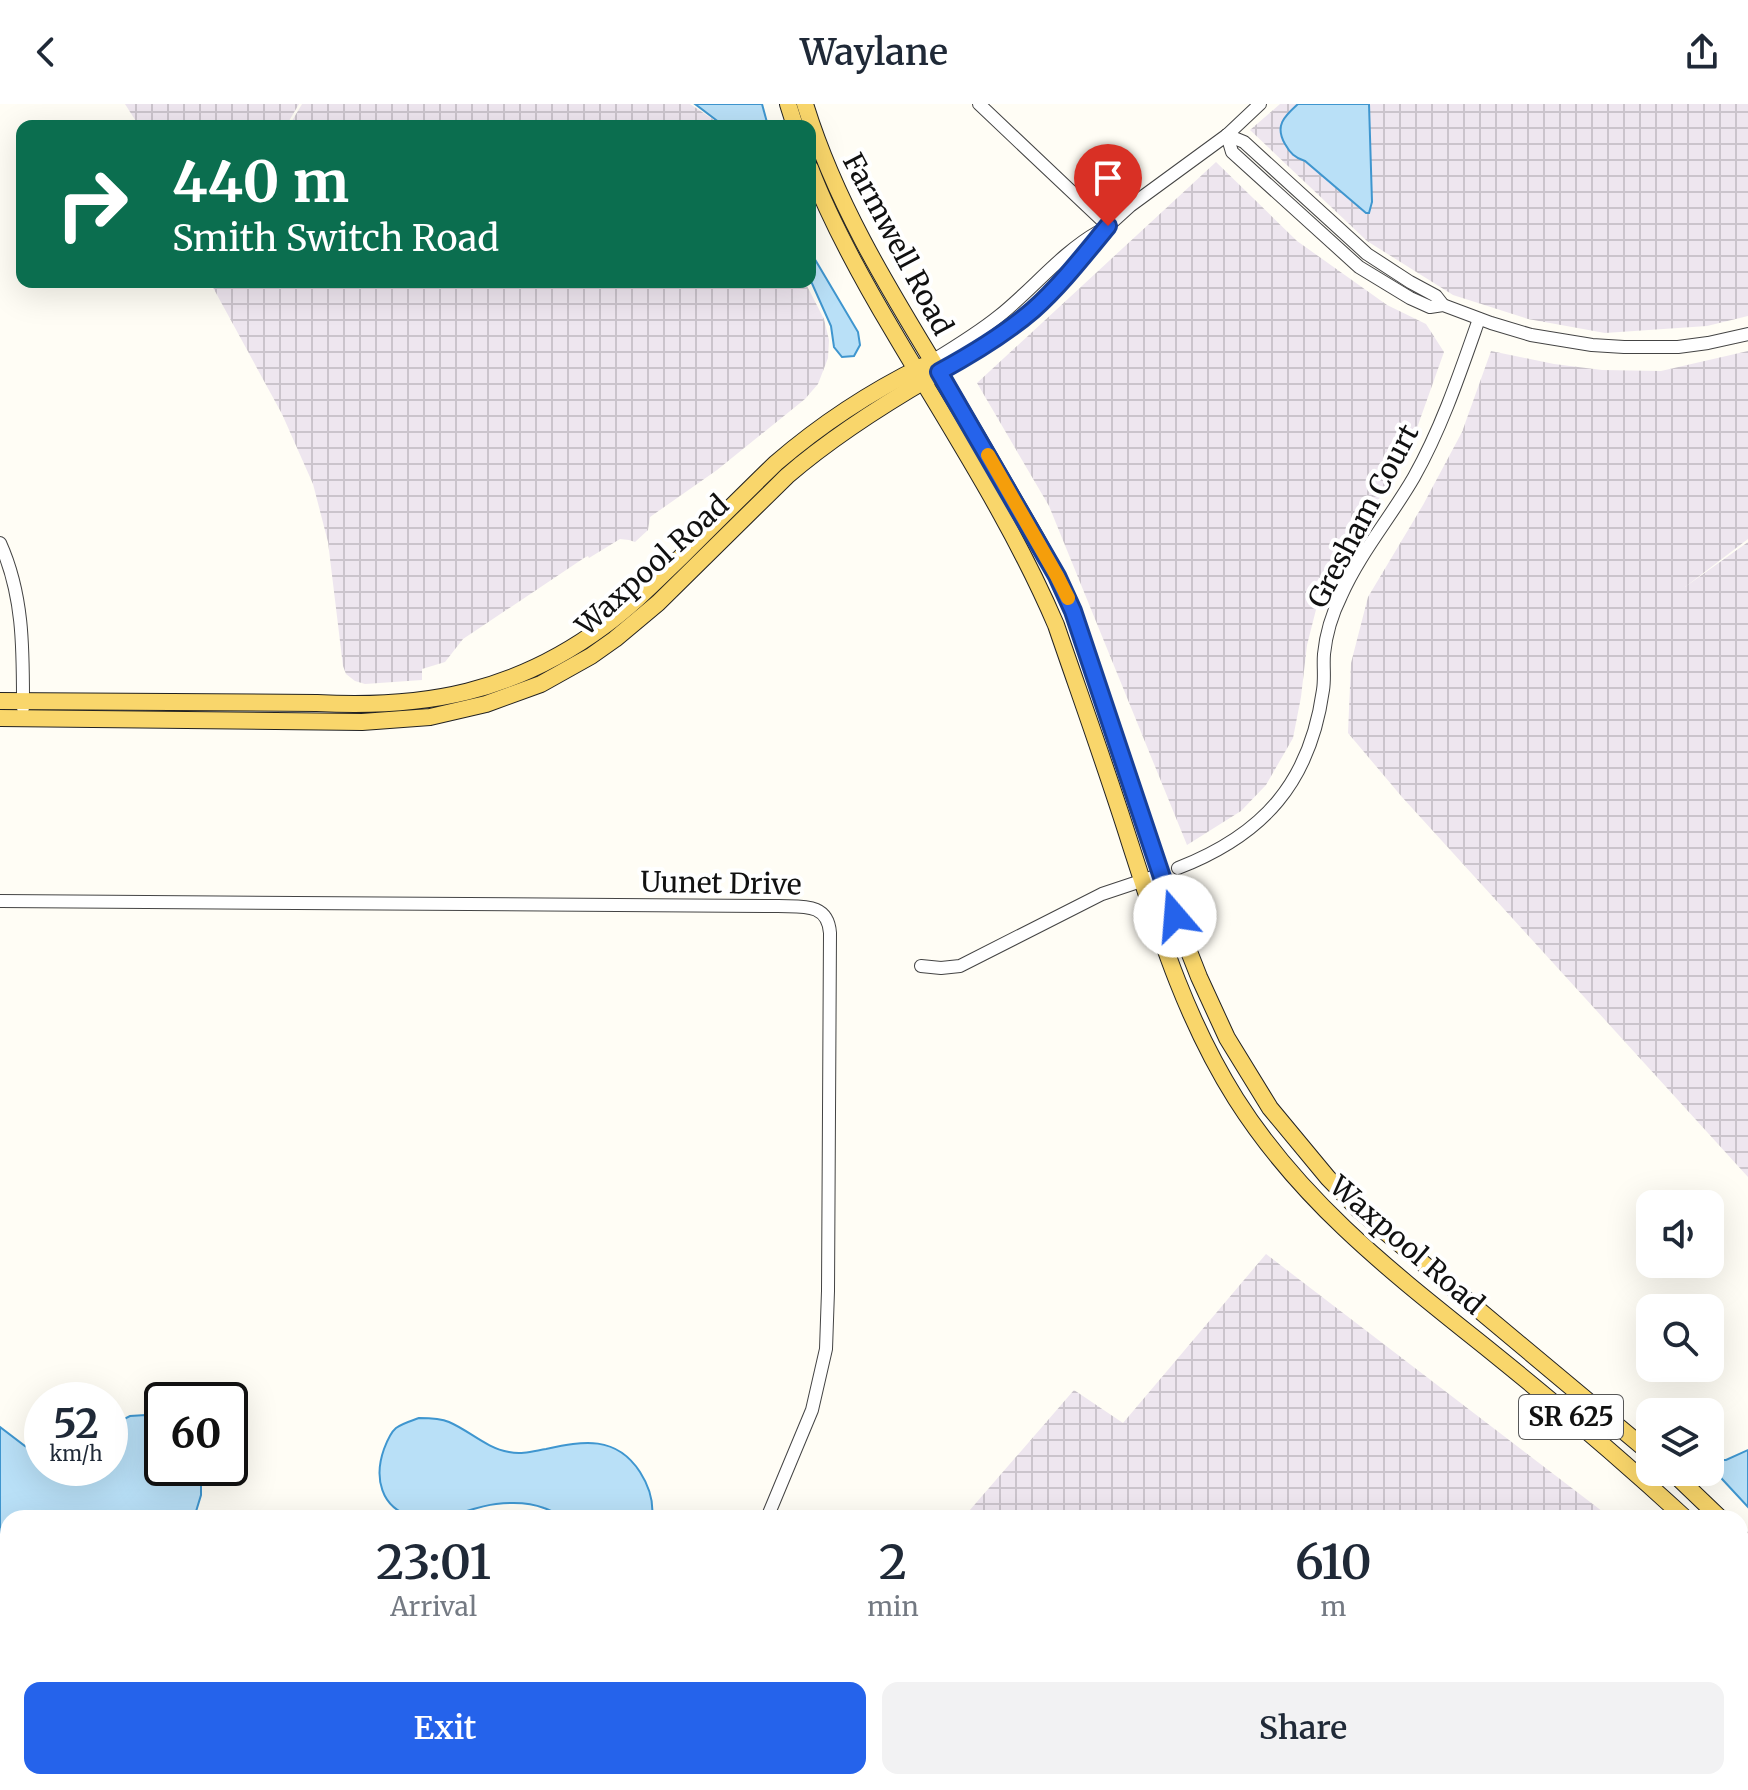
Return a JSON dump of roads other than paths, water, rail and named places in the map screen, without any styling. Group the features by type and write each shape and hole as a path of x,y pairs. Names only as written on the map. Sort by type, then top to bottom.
{"main road":[{"name":"Farmwell Road","path":"816,141 868,253 935,367"},
{"name":"Farmwell Road","path":"816,181 858,271 919,376"},
{"name":"Waxpool Road","path":"0,701 375,705 447,697 508,679 558,656 605,626 646,591 798,444 835,418 935,367 1043,551 1073,611 1170,871 1180,928 1215,1015 1270,1108 1358,1209 1636,1441"},
{"name":"Waxpool Road","path":"0,718 362,722 430,717 514,695 567,671 615,639 658,603 787,476 919,376"},
{"name":"Waxpool Road","path":"919,376 1010,530 1041,590 1056,625 1181,993 1204,1044 1237,1101 1291,1173 1353,1238 1584,1428 1676,1510"},
{"path":"1687,1486 1712,1510"}],"street":[{"path":"979,104 1108,226"},
{"path":"935,367 1081,242 1108,226 1130,206 1227,135 1260,104"},
{"path":"1227,135 1232,152 1359,267 1430,307 1443,305 1540,337 1624,347 1678,347 1748,334"},
{"name":"Gresham Court","path":"921,966 960,966 1102,894 1221,850 1269,812 1302,765 1319,716 1326,643 1333,613 1348,580 1414,477 1428,449 1448,405 1479,319"},
{"path":"0,543 13,577 22,622 22,718"},
{"name":"Uunet Drive","path":"0,901 778,906 809,907 823,913 830,933 826,1349 812,1410 770,1510"}],"water":[{"path":"695,104 762,104 766,120 716,120"},
{"path":"1298,104 1369,104 1372,202 1369,213 1305,161 1293,155 1287,147 1281,126"},
{"path":"816,261 858,332 860,345 854,356 842,357 834,347 831,326 814,288"},
{"path":"144,1415 144,1486 201,1486 196,1510 0,1510 0,1427 24,1445 24,1486 128,1486 128,1417"},
{"path":"419,1418 434,1418 457,1426 493,1447 514,1453 586,1443 609,1446 631,1460 643,1477 652,1510 549,1510 527,1504 502,1503 472,1510 398,1510 382,1490 380,1470 388,1440 401,1425"},
{"path":"1748,1450 1748,1507 1724,1481 1726,1460"}]}
